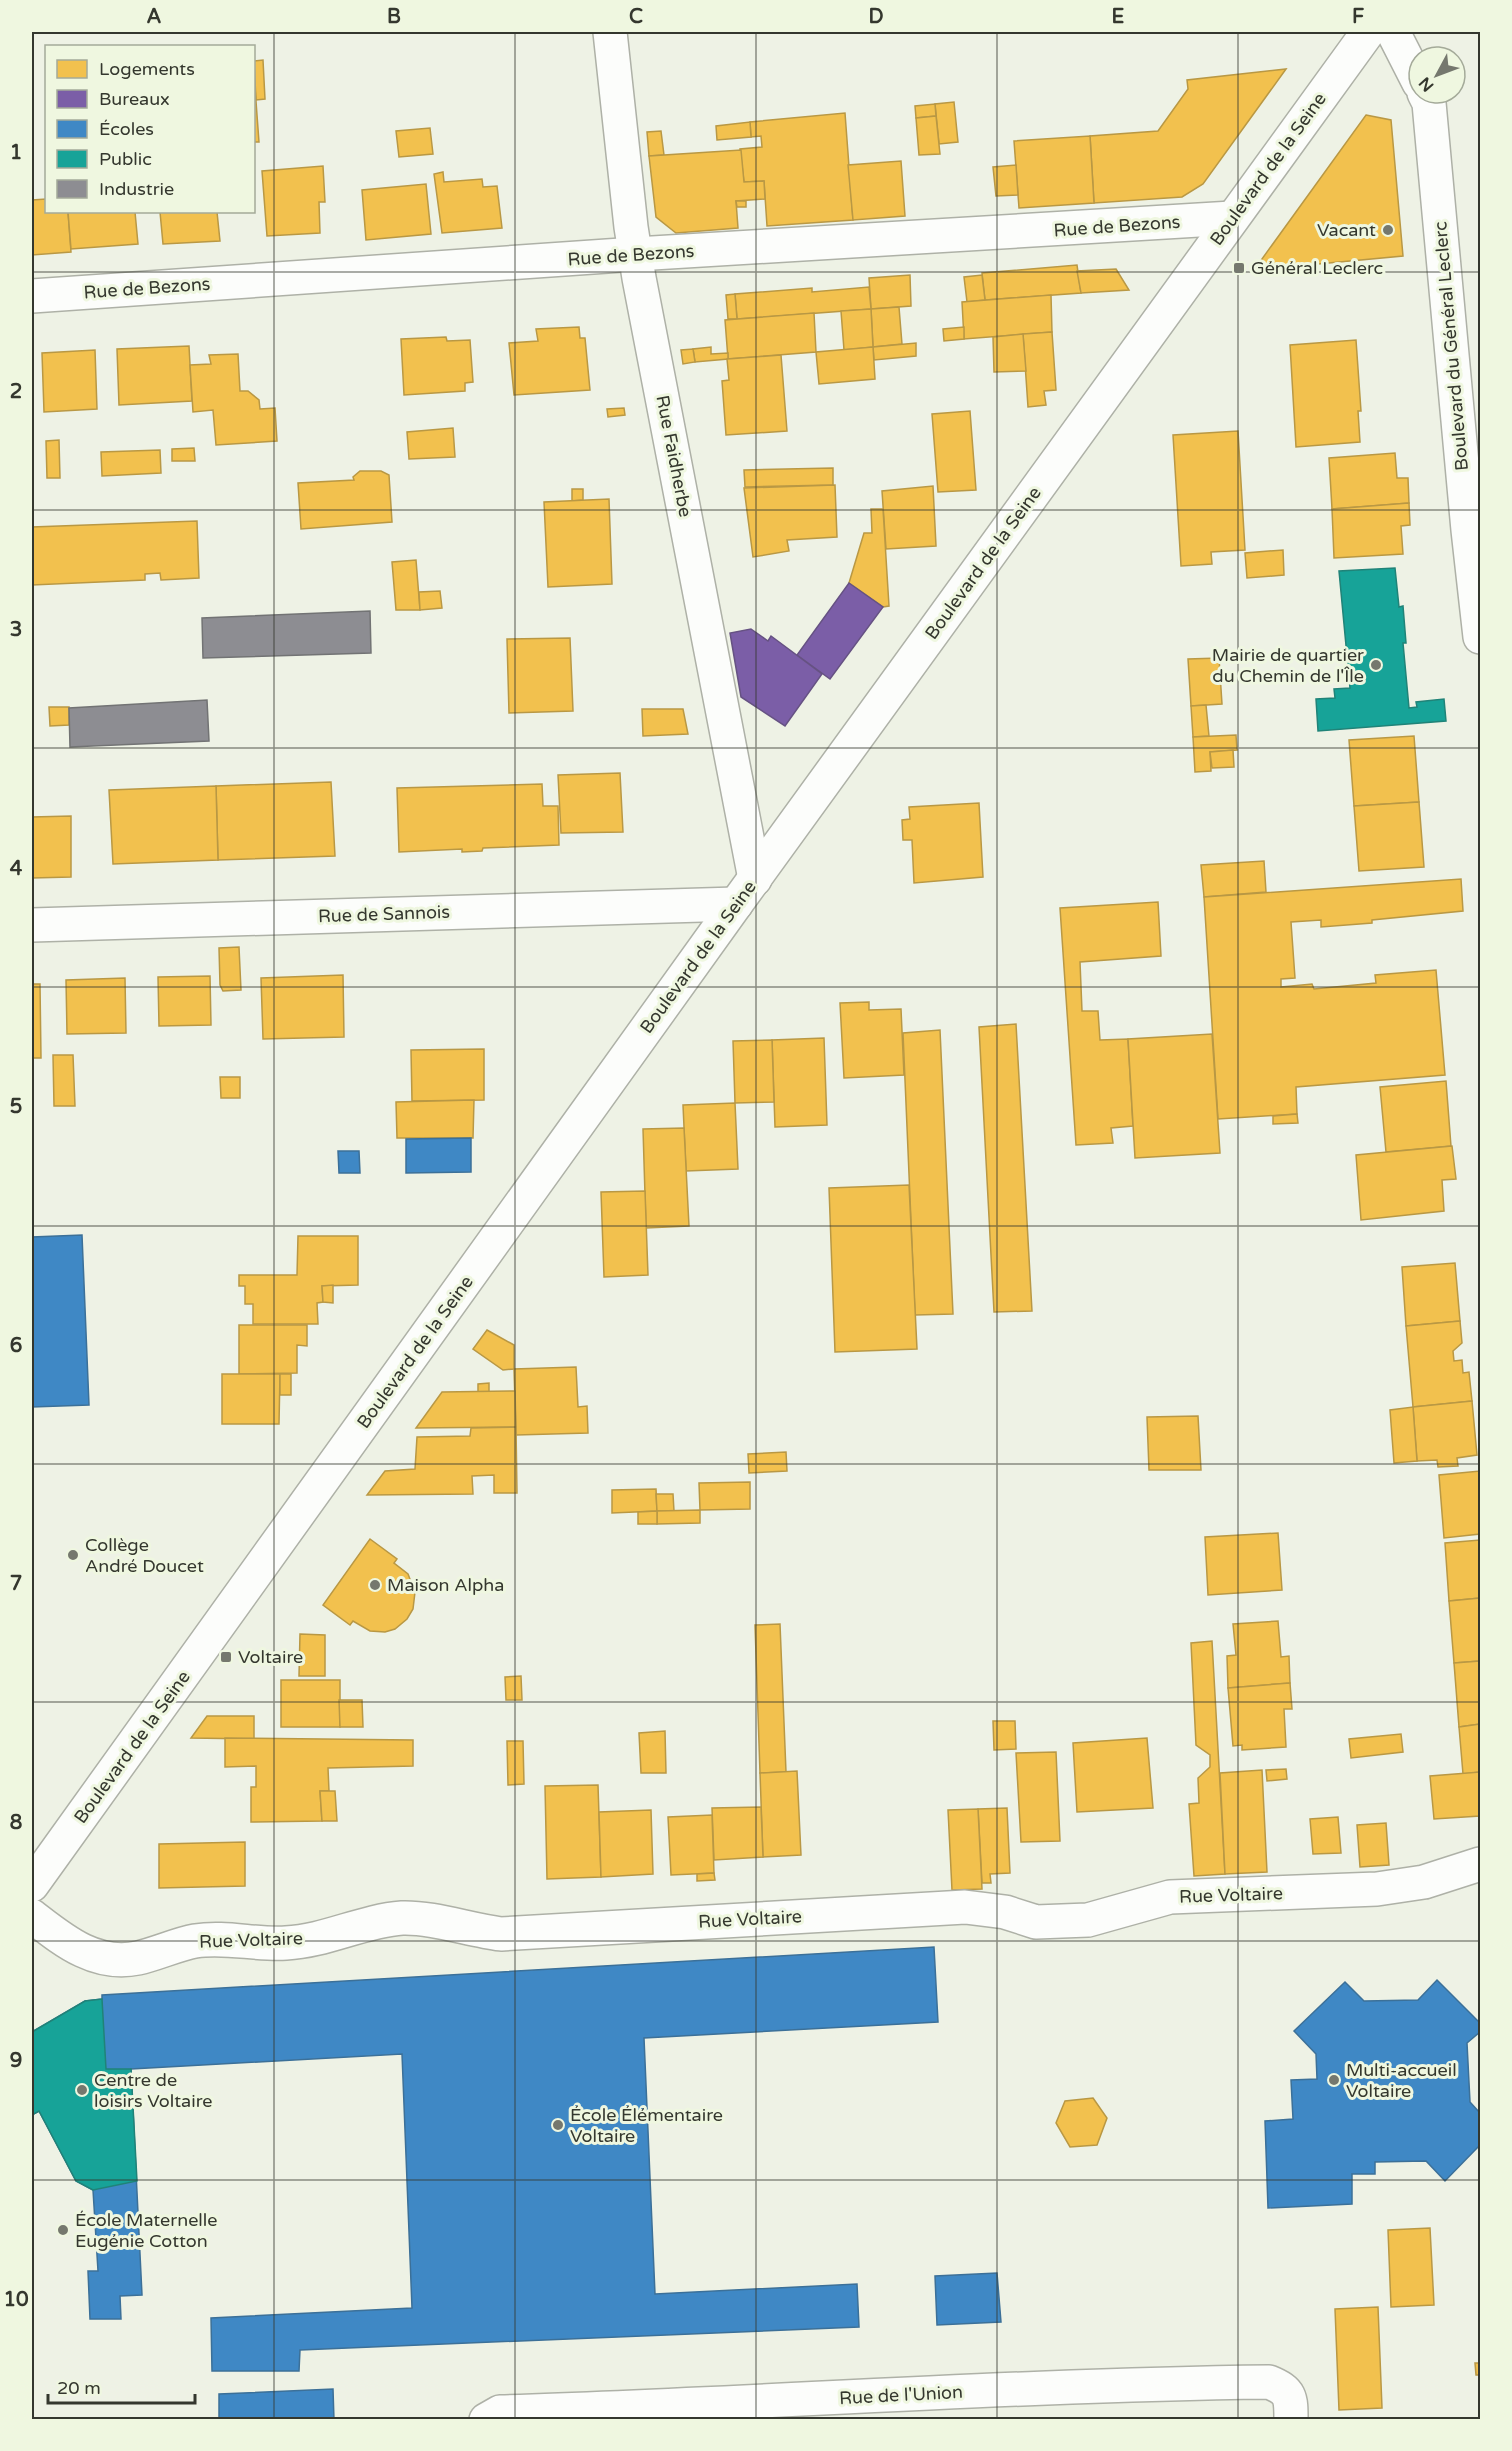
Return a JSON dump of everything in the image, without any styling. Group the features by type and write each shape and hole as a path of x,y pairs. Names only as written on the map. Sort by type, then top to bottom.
{"street":[{"name":"Rue Faidherbe","path":"610,32 636,254 746,891"},
{"name":"Boulevard de la Seine","path":"32,1885 746,891 1368,32"},
{"path":"1393,32 1407,59"},
{"name":"Boulevard du Général Leclerc","path":"1429,105 1480,637"},
{"name":"Rue de Bezons","path":"32,296 636,254 1232,218"},
{"name":"Rue de Sannois","path":"32,925 746,891"},
{"name":"Rue Voltaire","path":"32,1916 78,1950 106,1959 134,1959 193,1941 219,1939 265,1944 288,1943 340,1934 375,1922 404,1918 501,1934 965,1907 1005,1912 1035,1922 1064,1922 1088,1920 1170,1897 1377,1889 1424,1882 1480,1864"},
{"name":"Rue de l'Union","path":"486,2420 500,2412 1269,2382 1282,2387 1291,2399 1291,2420"}],"building: Logements":[{"path":"263,60 265,99 256,100 255,61"},
{"path":"1286,69 1203,184 1182,197 1094,203 1090,136 1158,131 1188,89 1187,80"},
{"path":"255,88 259,142 255,142"},
{"path":"954,102 958,142 939,144 935,104"},
{"path":"935,104 936,116 916,118 915,106"},
{"path":"845,113 853,220 767,226 764,181 744,182 740,149 762,147 761,136 751,137 750,122"},
{"path":"1366,115 1391,120 1403,256 1254,270"},
{"path":"936,116 940,154 919,155 916,118"},
{"path":"750,122 751,137 717,140 716,126"},
{"path":"430,128 433,154 399,157 396,131"},
{"path":"661,131 664,155 649,156 647,132"},
{"path":"1090,136 1094,203 1019,208 1014,141"},
{"path":"741,150 744,182 764,181 765,199 736,201 738,228 676,233 656,217 649,156"},
{"path":"901,161 905,216 853,220 848,165"},
{"path":"1016,165 1018,195 996,196 993,167"},
{"path":"323,166 325,202 319,202 320,233 267,236 262,171"},
{"path":"443,172 444,182 482,179 483,187 497,186 502,228 442,233 434,174"},
{"path":"426,184 431,234 366,240 362,190"},
{"path":"45,199 45,213 68,213 71,252 32,255 32,200"},
{"path":"736,201 746,201 746,207 737,207"},
{"path":"68,213 135,213 138,244 71,249"},
{"path":"160,213 217,213 220,241 163,244"},
{"path":"1077,265 1081,293 985,300 982,273"},
{"path":"1116,269 1129,290 1081,293 1077,271"},
{"path":"910,275 911,306 871,309 869,278"},
{"path":"982,275 985,300 967,302 964,277"},
{"path":"869,287 871,309 737,319 735,294 812,288 812,292"},
{"path":"735,294 737,319 728,319 726,295"},
{"path":"1051,295 1052,332 964,339 962,302"},
{"path":"899,307 902,344 873,347 871,309"},
{"path":"871,309 873,347 844,350 841,311"},
{"path":"814,313 816,352 728,359 725,320"},
{"path":"579,327 580,338 585,338 590,390 514,395 509,343 538,341 536,329"},
{"path":"964,327 964,339 944,341 943,329"},
{"path":"1052,332 1056,390 1044,391 1046,405 1028,407 1023,334"},
{"path":"1023,334 1026,371 994,372 993,337"},
{"path":"446,337 447,341 470,340 473,382 465,383 465,391 404,395 401,339"},
{"path":"1356,340 1361,411 1358,411 1360,442 1296,447 1290,345"},
{"path":"916,343 916,356 874,360 873,347"},
{"path":"189,346 192,401 119,405 117,349"},
{"path":"711,347 711,354 728,353 728,359 695,362 693,349"},
{"path":"873,347 875,379 819,384 816,352"},
{"path":"693,349 695,362 683,364 681,350"},
{"path":"95,350 97,409 44,412 42,353"},
{"path":"238,354 240,391 248,391 259,400 260,409 275,408 277,441 216,445 213,410 193,412 190,365 211,364 209,355"},
{"path":"781,355 787,431 726,435 722,381 729,380 727,359"},
{"path":"624,408 625,415 608,417 607,409"},
{"path":"970,411 976,490 938,492 932,414"},
{"path":"453,428 455,457 409,459 407,432"},
{"path":"1238,431 1245,550 1211,552 1212,564 1181,566 1173,435"},
{"path":"59,440 60,478 47,478 46,441"},
{"path":"194,448 195,461 172,461 172,449"},
{"path":"160,450 161,473 102,476 101,452"},
{"path":"1395,453 1397,478 1408,478 1409,503 1332,509 1329,458"},
{"path":"833,468 833,485 745,487 744,470"},
{"path":"360,471 381,471 389,475 392,522 301,529 298,483 354,480 353,477"},
{"path":"835,485 837,537 787,540 789,551 753,557 744,488"},
{"path":"933,486 936,546 886,549 882,491"},
{"path":"572,489 583,489 583,500 572,501"},
{"path":"609,499 612,584 548,587 544,502"},
{"path":"1409,503 1410,525 1401,526 1403,554 1334,558 1332,509"},
{"path":"871,509 883,509 889,606 883,607 849,583 864,533 872,533"},
{"path":"197,521 199,578 161,580 160,573 145,574 145,580 32,585 32,527"},
{"path":"1283,550 1284,575 1247,578 1245,553"},
{"path":"416,560 420,610 396,610 392,562"},
{"path":"440,591 442,608 420,610 419,592"},
{"path":"570,638 573,711 509,713 507,639"},
{"path":"1219,658 1222,704 1191,706 1188,659"},
{"path":"1206,705 1209,736 1193,737 1191,706"},
{"path":"49,707 69,707 69,725 50,726"},
{"path":"642,709 683,709 688,734 643,736"},
{"path":"1236,735 1237,750 1210,752 1211,771 1195,772 1193,737"},
{"path":"1414,736 1419,802 1354,806 1349,740"},
{"path":"1233,750 1234,767 1212,768 1210,752"},
{"path":"620,773 623,832 561,833 558,775"},
{"path":"331,782 335,856 218,860 216,786"},
{"path":"542,784 543,806 558,806 559,845 483,848 482,851 462,852 462,849 399,852 397,788"},
{"path":"216,786 218,860 113,864 109,790"},
{"path":"1419,802 1424,867 1359,871 1354,806"},
{"path":"979,803 983,877 914,883 912,840 903,840 902,820 910,819 909,807"},
{"path":"71,816 71,877 32,878 32,817"},
{"path":"1264,861 1266,892 1204,897 1201,865"},
{"path":"1461,879 1463,911 1321,927 1321,920 1291,922 1295,978 1281,979 1281,987 1312,984 1314,989 1376,983 1375,975 1436,970 1445,1075 1296,1087 1297,1114 1218,1119 1204,897"},
{"path":"1158,902 1161,956 1080,962 1082,1011 1098,1011 1100,1040 1128,1039 1133,1126 1111,1128 1113,1143 1076,1145 1060,908"},
{"path":"239,947 241,990 223,991 220,985 219,948"},
{"path":"343,975 344,1037 263,1039 261,978"},
{"path":"210,976 211,1025 159,1026 158,977"},
{"path":"125,978 126,1033 67,1034 66,980"},
{"path":"32,984 40,984 41,1058 32,1058"},
{"path":"869,1002 869,1010 901,1009 904,1075 844,1078 840,1003"},
{"path":"1016,1024 1032,1311 994,1312 979,1027"},
{"path":"940,1030 953,1314 915,1315 903,1033"},
{"path":"1212,1034 1220,1153 1135,1158 1128,1039"},
{"path":"824,1038 827,1125 775,1127 772,1040"},
{"path":"772,1040 774,1102 735,1103 733,1041"},
{"path":"484,1049 484,1100 412,1101 411,1050"},
{"path":"53,1055 73,1055 75,1106 54,1106"},
{"path":"220,1077 240,1077 240,1098 221,1098"},
{"path":"1446,1081 1451,1146 1386,1152 1380,1087"},
{"path":"474,1100 473,1138 397,1138 396,1102"},
{"path":"735,1103 738,1169 686,1171 683,1105"},
{"path":"1297,1114 1298,1123 1273,1124 1273,1116"},
{"path":"684,1128 689,1226 646,1228 643,1129"},
{"path":"1452,1146 1456,1179 1442,1180 1444,1211 1361,1220 1356,1155"},
{"path":"909,1185 917,1349 835,1352 829,1188"},
{"path":"645,1191 648,1275 604,1277 601,1192"},
{"path":"298,1236 358,1236 358,1285 322,1286 323,1302 317,1303 318,1324 253,1324 253,1304 245,1304 245,1286 239,1286 239,1275 297,1275"},
{"path":"1455,1263 1460,1321 1406,1326 1402,1267"},
{"path":"333,1285 333,1303 323,1302 322,1286"},
{"path":"1460,1321 1462,1343 1453,1351 1454,1361 1462,1360 1463,1373 1469,1372 1472,1401 1413,1407 1406,1326"},
{"path":"239,1325 307,1325 307,1346 297,1345 297,1373 239,1374"},
{"path":"487,1330 514,1345 514,1369 503,1370 473,1349"},
{"path":"576,1367 578,1407 587,1406 588,1433 516,1435 514,1369"},
{"path":"222,1374 280,1374 279,1424 222,1424"},
{"path":"280,1374 291,1374 291,1395 280,1395"},
{"path":"489,1383 489,1392 478,1392 478,1384"},
{"path":"515,1391 516,1427 416,1428 442,1392"},
{"path":"1472,1401 1477,1455 1457,1458 1458,1466 1438,1467 1437,1460 1417,1461 1413,1407"},
{"path":"1413,1407 1417,1461 1394,1463 1390,1410"},
{"path":"1198,1416 1201,1470 1149,1470 1147,1417"},
{"path":"516,1427 517,1493 494,1493 494,1475 472,1476 473,1494 367,1495 385,1471 415,1469 417,1437 470,1436 471,1428"},
{"path":"786,1452 787,1471 749,1473 748,1454"},
{"path":"1480,1471 1480,1534 1444,1538 1439,1475"},
{"path":"750,1482 750,1509 700,1510 699,1483"},
{"path":"656,1489 657,1511 612,1513 612,1490"},
{"path":"656,1494 673,1494 674,1511 657,1511"},
{"path":"700,1510 700,1523 657,1524 657,1511"},
{"path":"657,1511 657,1524 638,1524 638,1512"},
{"path":"1278,1533 1282,1590 1208,1595 1205,1537"},
{"name":"Maison Alpha","path":"370,1539 397,1559 394,1563 408,1574 415,1592 413,1609 407,1619 395,1629 385,1632 370,1631 353,1621 350,1625 323,1605"},
{"path":"1480,1540 1480,1598 1449,1601 1445,1543"},
{"path":"1480,1598 1480,1661 1454,1663 1449,1601"},
{"path":"1278,1621 1281,1657 1289,1656 1290,1683 1228,1688 1227,1656 1236,1655 1233,1624"},
{"path":"780,1624 786,1772 760,1773 755,1625"},
{"path":"300,1634 325,1635 325,1676 299,1676"},
{"path":"1212,1641 1225,1874 1194,1876 1189,1804 1199,1803 1198,1778 1210,1767 1210,1755 1196,1745 1191,1643"},
{"path":"1480,1661 1480,1724 1459,1727 1454,1663"},
{"path":"521,1676 522,1700 506,1700 505,1677"},
{"path":"281,1680 340,1680 340,1727 281,1727"},
{"path":"1290,1683 1292,1709 1284,1709 1286,1747 1242,1750 1242,1745 1233,1746 1228,1688"},
{"path":"339,1700 362,1700 363,1727 340,1727"},
{"path":"207,1716 254,1716 254,1739 191,1738"},
{"path":"993,1721 1015,1721 1016,1749 994,1750"},
{"path":"1480,1724 1480,1772 1463,1774 1459,1727"},
{"path":"665,1731 666,1773 641,1773 639,1733"},
{"path":"1401,1734 1403,1752 1351,1758 1349,1739"},
{"path":"225,1738 413,1740 413,1766 328,1768 329,1791 320,1791 322,1821 251,1822 251,1787 256,1787 256,1766 225,1767"},
{"path":"1147,1738 1153,1808 1077,1812 1073,1743"},
{"path":"507,1741 523,1741 524,1784 508,1785"},
{"path":"1056,1752 1060,1841 1021,1842 1016,1753"},
{"path":"1286,1769 1287,1779 1267,1781 1266,1770"},
{"path":"1262,1770 1267,1872 1225,1874 1220,1773"},
{"path":"797,1771 801,1855 763,1857 760,1773"},
{"path":"1480,1772 1480,1816 1434,1819 1430,1776"},
{"path":"598,1785 601,1877 547,1879 545,1786"},
{"path":"320,1791 335,1791 337,1821 322,1821"},
{"path":"761,1807 763,1857 714,1860 712,1808"},
{"path":"1007,1808 1010,1873 990,1874 991,1883 982,1883 978,1809"},
{"path":"978,1809 982,1889 952,1890 948,1810"},
{"path":"651,1810 653,1874 601,1877 599,1812"},
{"path":"712,1815 714,1873 671,1875 668,1817"},
{"path":"1338,1817 1341,1853 1313,1854 1310,1819"},
{"path":"1386,1823 1389,1865 1360,1867 1357,1825"},
{"path":"245,1842 245,1886 159,1888 159,1844"},
{"path":"714,1873 715,1880 697,1881 697,1874"},
{"path":"1093,2098 1107,2118 1097,2145 1070,2147 1056,2123 1065,2101"},
{"path":"1430,2228 1434,2305 1391,2307 1388,2230"},
{"path":"1378,2307 1382,2408 1339,2410 1335,2309"},
{"path":"1475,2363 1480,2363 1480,2375 1476,2375"}],"building: Bureaux":[{"path":"849,583 883,607 830,679 797,655"},
{"path":"751,629 768,641 771,636 822,674 785,726 741,697 730,633"}],"building: Écoles":[{"path":"471,1138 471,1172 406,1173 406,1139"},
{"path":"338,1151 359,1151 360,1173 339,1173"},
{"path":"82,1235 89,1405 32,1407 32,1237"},
{"path":"934,1947 938,2022 644,2038 655,2294 857,2284 859,2327 300,2350 299,2371 212,2371 211,2318 412,2308 402,2054 131,2069 142,2295 120,2296 121,2319 90,2319 88,2271 98,2271 93,2190 76,2181 39,2111 32,2115 32,2032 85,2001 102,1999 102,1995"},
{"path":"1437,1980 1480,2023 1480,2032 1467,2043 1470,2102 1480,2113 1480,2145 1445,2181 1426,2161 1375,2162 1375,2174 1352,2174 1352,2204 1268,2208 1265,2121 1293,2119 1291,2080 1317,2079 1316,2054 1294,2031 1345,1982 1364,2001 1418,2000"},
{"path":"997,2273 1001,2322 937,2325 935,2276"},
{"path":"333,2389 334,2420 219,2420 219,2394"}],"building: Public":[{"name":"Mairie de quartier du Chemin de l'Île","path":"1395,568 1399,607 1403,606 1406,643 1403,643 1409,708 1417,707 1416,702 1444,699 1446,721 1318,731 1316,699 1335,698 1334,689 1350,688 1339,571"},
{"name":"Centre de loisirs Voltaire","path":"102,1999 106,2069 131,2069 137,2181 93,2190 76,2181 39,2111 32,2115 32,2032 85,2001"}],"building: Industrie":[{"path":"370,611 371,653 203,658 202,618"},
{"path":"207,700 209,741 70,747 69,708"}],"place":[{"name":"Vacant","path":"1388,230"},
{"name":"Général Leclerc","path":"1239,268"},
{"name":"Mairie de quartier du Chemin de l'Île","path":"1376,665"},
{"name":"Collège André Doucet","path":"73,1555"},
{"name":"Maison Alpha","path":"375,1585"},
{"name":"Voltaire","path":"226,1657"},
{"name":"Multi-accueil Voltaire","path":"1334,2080"},
{"name":"Centre de loisirs Voltaire","path":"82,2090"},
{"name":"École Élémentaire Voltaire","path":"558,2125"},
{"name":"École Maternelle Eugénie Cotton","path":"63,2230"}]}
